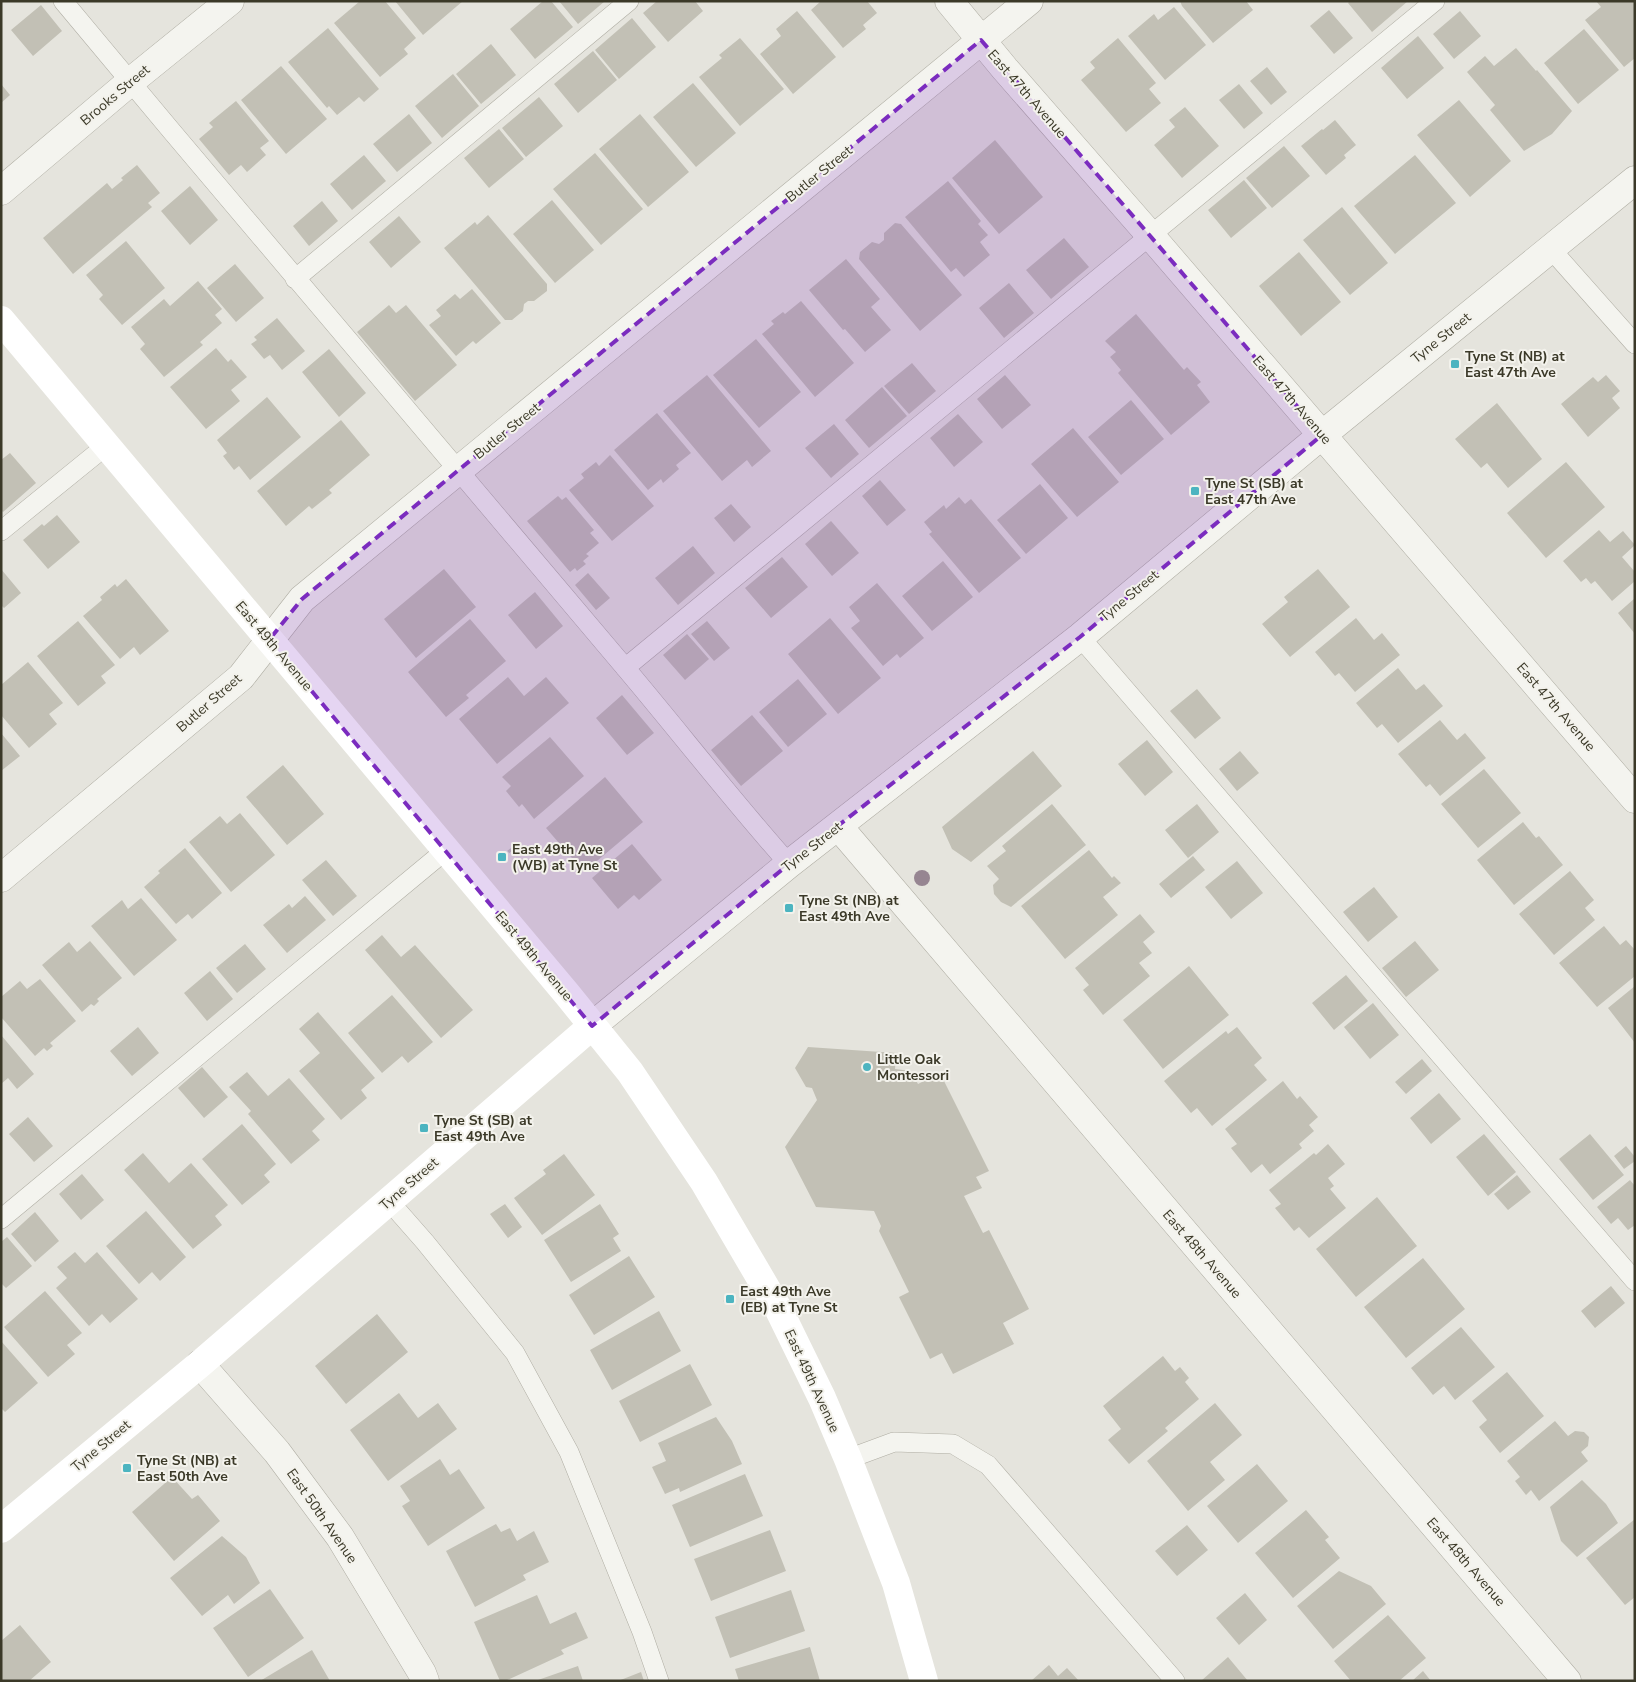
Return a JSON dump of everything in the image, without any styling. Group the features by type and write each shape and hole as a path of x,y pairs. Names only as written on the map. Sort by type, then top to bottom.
{"street":[{"name":"Brooks Street","path":"1,191 130,82 230,1"},
{"name":"East 47th Avenue","path":"949,1 1635,799"},
{"name":"Butler Street","path":"1,878 241,677 302,600 1029,1"},
{"name":"Tyne Street","path":"1,1529 200,1364 592,1026 789,864 1080,636 1322,435 1635,180"},
{"name":"East 49th Avenue","path":"1,320 630,1072 704,1182 779,1310 822,1398 896,1583 924,1681"},
{"name":"East 48th Avenue","path":"838,827 1568,1681"},
{"name":"East 50th Avenue","path":"200,1364 277,1452 340,1537 425,1681"}],"lane":[{"path":"63,1 457,472 625,668 761,834 789,864"},
{"path":"295,279 629,1"},
{"path":"625,668 1435,1"},
{"path":"1550,248 1635,344"},
{"path":"1,531 106,445"},
{"path":"1080,636 1635,1281"},
{"path":"1,1219 446,850"},
{"path":"389,1201 425,1242 515,1353 569,1452 642,1632 659,1681"},
{"path":"848,1459 894,1442 953,1444 988,1465 1175,1681"}],"path":[{"path":"502,857 512,849"},
{"path":"724,1302 730,1299"}],"highlighted area":[{"path":"981,40 1322,435 1080,637 789,864 592,1026 269,640 302,599"}],"building":[{"path":"360,1 385,1 416,38 404,49 408,54 380,77 334,23"},
{"path":"395,1 463,1 423,35"},
{"path":"543,1 551,1 573,27 535,59 510,29"},
{"path":"559,1 605,1 578,24"},
{"path":"657,1 695,1 703,11 668,42 643,13"},
{"path":"821,1 867,1 877,13 863,25 866,29 843,48 811,10"},
{"path":"1180,1 1246,1 1253,10 1213,43 1182,6"},
{"path":"1350,1 1408,1 1372,32 1348,3"},
{"path":"1596,1 1635,1 1635,58 1624,67 1585,20 1601,7"},
{"path":"41,5 62,31 33,56 11,30"},
{"path":"1174,7 1206,45 1165,80 1128,36 1154,14 1158,20"},
{"path":"1329,10 1353,38 1334,54 1310,26"},
{"path":"797,11 836,57 793,94 760,54 781,36 776,29"},
{"path":"1460,11 1481,36 1454,59 1433,34"},
{"path":"632,18 656,47 619,79 595,50"},
{"path":"328,28 379,89 364,102 359,97 337,115 329,106 327,108 288,62"},
{"path":"1584,29 1619,70 1578,104 1544,63"},
{"path":"1418,36 1444,68 1407,99 1381,68"},
{"path":"740,38 784,89 740,126 699,77 722,58 719,55"},
{"path":"1118,38 1156,83 1149,89 1161,103 1126,132 1081,80 1095,68 1090,62"},
{"path":"491,44 516,75 481,104 456,74"},
{"path":"1516,48 1572,111 1552,134 1524,151 1490,110 1495,105 1467,72 1485,56 1494,66"},
{"path":"593,51 617,80 578,113 554,84"},
{"path":"281,66 327,119 286,154 241,100"},
{"path":"1267,67 1287,92 1271,105 1250,81"},
{"path":"453,74 479,106 442,138 415,106"},
{"path":"693,83 736,133 696,167 653,117"},
{"path":"1,84 10,95 1,103"},
{"path":"1239,84 1263,113 1244,129 1219,100"},
{"path":"539,97 563,126 526,157 502,128"},
{"path":"1459,100 1511,161 1470,197 1417,135"},
{"path":"236,101 269,141 260,148 266,155 247,172 241,165 229,175 199,139 213,127 209,123"},
{"path":"1185,107 1219,146 1182,178 1154,145 1175,127 1169,120"},
{"path":"409,114 432,143 397,172 373,144"},
{"path":"640,114 689,172 648,207 599,149"},
{"path":"1335,120 1356,145 1344,155 1346,158 1326,175 1301,146"},
{"path":"499,129 524,159 489,188 464,158"},
{"path":"995,140 1043,197 999,234 952,178"},
{"path":"1284,146 1310,176 1272,208 1246,178"},
{"path":"595,153 643,209 601,245 553,189"},
{"path":"364,155 386,181 352,210 330,184"},
{"path":"1415,155 1456,203 1395,254 1354,206"},
{"path":"137,165 160,193 148,203 152,207 73,274 43,238 107,183 112,189 123,180 121,178"},
{"path":"1244,180 1267,208 1231,238 1208,210"},
{"path":"948,181 981,221 978,224 988,235 980,242 990,255 964,277 956,268 951,272 905,217"},
{"path":"190,186 218,220 190,245 161,211"},
{"path":"552,200 594,250 555,283 513,234"},
{"path":"322,201 338,221 309,246 293,226"},
{"path":"1342,207 1388,263 1350,295 1303,240"},
{"path":"488,215 547,284 547,291 534,301 528,301 524,304 523,311 512,320 505,320 444,248 475,222 477,225"},
{"path":"399,216 421,242 391,268 369,242"},
{"path":"895,223 901,224 962,295 920,331 859,259 860,252 872,242 879,244 884,240 884,233"},
{"path":"1064,238 1089,267 1051,299 1026,270"},
{"path":"126,241 165,288 122,325 99,299 103,295 86,275"},
{"path":"1299,252 1341,302 1301,336 1259,286"},
{"path":"846,259 880,299 871,307 891,330 865,352 845,329 843,330 809,290"},
{"path":"235,264 264,298 236,322 207,288"},
{"path":"198,281 222,309 215,315 222,323 200,342 203,345 164,377 140,349 145,344 131,327 164,299 170,306"},
{"path":"1009,283 1034,313 1004,338 979,308"},
{"path":"472,289 501,323 476,344 473,341 456,356 429,325 441,316 436,310 455,294 460,299"},
{"path":"801,301 854,363 815,397 762,334 774,324 771,321 783,312 785,314"},
{"path":"389,305 396,313 406,305 457,365 415,401 357,332"},
{"path":"1136,314 1184,370 1187,367 1201,382 1197,385 1210,402 1171,435 1118,373 1121,370 1110,357 1116,352 1105,341"},
{"path":"277,318 305,351 282,370 270,355 264,359 251,344 257,340 254,337"},
{"path":"756,339 801,392 759,428 713,375"},
{"path":"216,348 228,362 231,359 247,377 231,390 240,401 206,429 170,387"},
{"path":"329,349 366,393 339,417 302,372"},
{"path":"912,363 936,391 909,414 884,386"},
{"path":"707,375 771,451 752,467 747,460 722,481 663,411"},
{"path":"1005,375 1031,405 1002,429 977,399"},
{"path":"1606,375 1620,391 1612,398 1620,408 1588,437 1561,404 1593,377 1598,382"},
{"path":"882,387 907,416 869,448 845,420"},
{"path":"267,397 301,437 250,480 239,466 234,470 223,456 227,453 217,440"},
{"path":"1131,400 1164,439 1121,475 1088,437"},
{"path":"1497,403 1542,459 1508,488 1487,463 1481,468 1455,439"},
{"path":"657,413 691,453 676,465 679,469 663,483 661,479 648,490 614,450"},
{"path":"958,414 983,442 954,467 930,438"},
{"path":"341,420 370,455 329,490 332,493 312,509 309,506 286,526 257,491"},
{"path":"834,424 859,454 831,478 805,448"},
{"path":"1073,428 1119,482 1077,517 1031,464"},
{"path":"10,453 36,483 3,512 1,510 1,460"},
{"path":"610,455 654,506 612,541 569,490 584,478 581,474 596,462 599,466"},
{"path":"1566,462 1605,507 1546,558 1507,513"},
{"path":"880,480 906,510 887,526 862,496"},
{"path":"1040,484 1068,518 1026,554 997,520"},
{"path":"558,496 562,500 566,497 594,530 590,533 599,543 586,554 589,556 583,561 586,564 577,571 575,568 570,572 527,521"},
{"path":"959,497 965,504 971,499 1021,558 979,593 929,534 932,532 924,522 944,505 946,509"},
{"path":"731,504 751,527 734,542 714,518"},
{"path":"57,515 80,542 48,569 23,540 42,524 44,526"},
{"path":"831,521 859,553 832,576 805,544"},
{"path":"1599,530 1610,542 1623,531 1635,545 1622,557 1635,572 1635,581 1612,601 1595,581 1591,584 1586,578 1581,582 1563,561"},
{"path":"693,546 715,573 678,605 655,578"},
{"path":"782,557 808,587 771,618 745,588"},
{"path":"943,561 973,597 932,631 902,596"},
{"path":"1,569 21,593 4,608 1,605"},
{"path":"444,569 476,607 416,658 384,619"},
{"path":"1318,569 1350,607 1290,657 1262,624 1288,602 1284,597"},
{"path":"588,573 610,598 596,610 575,585"},
{"path":"126,579 169,631 140,655 134,647 120,659 83,616 102,600 100,597 115,584 117,587"},
{"path":"877,583 924,638 900,658 897,654 883,666 851,628 860,621 849,607"},
{"path":"535,592 563,626 536,649 508,615"},
{"path":"1635,598 1635,634 1618,613"},
{"path":"830,618 881,678 838,714 788,654"},
{"path":"1356,618 1374,640 1382,633 1400,655 1355,692 1339,673 1335,676 1315,652"},
{"path":"470,619 506,661 466,695 469,698 446,717 408,672"},
{"path":"78,621 115,665 101,676 106,683 78,706 37,656"},
{"path":"707,621 730,648 714,661 691,634"},
{"path":"687,634 709,659 685,680 663,655"},
{"path":"28,662 63,703 49,714 57,724 29,748 1,715 1,685"},
{"path":"1398,668 1416,690 1424,684 1443,706 1398,743 1382,724 1377,728 1356,703"},
{"path":"508,677 524,696 546,677 569,703 497,764 459,719"},
{"path":"798,679 827,714 788,747 759,712"},
{"path":"1197,689 1221,718 1195,739 1170,711"},
{"path":"622,695 654,733 627,755 596,718"},
{"path":"752,715 783,751 741,786 711,750"},
{"path":"1440,720 1457,740 1465,733 1486,758 1440,796 1430,784 1426,787 1398,754"},
{"path":"1,733 20,756 1,771"},
{"path":"550,737 584,776 534,819 522,804 519,807 506,791 511,786 502,777"},
{"path":"1147,740 1173,772 1145,796 1118,764"},
{"path":"1033,751 1062,786 971,862 952,849 942,827"},
{"path":"1240,751 1259,773 1237,791 1219,769"},
{"path":"283,765 324,814 287,845 246,797"},
{"path":"1484,769 1521,813 1478,848 1441,804"},
{"path":"605,777 643,822 584,872 546,828"},
{"path":"1052,804 1086,845 1011,907 1001,902 994,894 993,885 999,879 987,866 1006,851 1002,846"},
{"path":"1197,804 1219,832 1188,858 1165,830"},
{"path":"240,813 275,855 231,892 189,842 220,816 227,824"},
{"path":"1523,822 1536,838 1539,836 1563,865 1514,905 1477,860"},
{"path":"632,844 662,880 639,900 634,895 618,909 592,878"},
{"path":"185,848 222,893 192,919 188,914 176,924 144,887 160,873 158,871"},
{"path":"1089,850 1112,878 1114,876 1121,883 1103,897 1118,915 1065,959 1021,906"},
{"path":"1193,856 1205,870 1171,898 1159,884"},
{"path":"326,860 357,896 333,916 302,880"},
{"path":"1237,861 1263,893 1231,919 1205,887"},
{"path":"1570,871 1594,900 1585,908 1595,920 1554,955 1519,914"},
{"path":"1374,887 1398,917 1368,942 1343,912"},
{"path":"305,896 326,920 287,953 263,925 289,904 292,908"},
{"path":"141,898 177,940 134,976 91,926 122,900 128,909"},
{"path":"1140,914 1155,932 1143,942 1152,953 1139,963 1150,976 1103,1015 1083,990 1089,985 1075,968"},
{"path":"1604,926 1620,945 1626,940 1635,950 1635,976 1597,1007 1559,963"},
{"path":"382,935 401,957 415,945 473,1010 441,1038 365,950"},
{"path":"90,941 122,978 97,999 99,1001 94,1006 91,1004 82,1012 42,965 69,942 77,952"},
{"path":"1415,941 1439,970 1406,997 1382,968"},
{"path":"245,944 266,969 237,993 216,968"},
{"path":"1189,966 1229,1015 1163,1069 1123,1020"},
{"path":"210,971 233,999 207,1021 184,993"},
{"path":"1346,975 1368,1001 1334,1030 1312,1003"},
{"path":"40,979 76,1021 50,1043 53,1046 47,1051 44,1048 35,1056 1,1017 1,997 20,981 27,989"},
{"path":"1635,986 1635,1043 1608,1008"},
{"path":"392,995 433,1042 408,1063 402,1056 382,1073 348,1033"},
{"path":"1373,1003 1399,1035 1370,1059 1344,1027"},
{"path":"318,1012 375,1078 361,1090 367,1098 341,1120 299,1071 320,1053 299,1029"},
{"path":"138,1027 159,1053 132,1076 110,1051"},
{"path":"1237,1027 1262,1058 1254,1065 1267,1080 1212,1126 1197,1108 1191,1113 1164,1081 1226,1031 1228,1034"},
{"path":"1,1035 34,1074 17,1089 8,1078 1,1084"},
{"path":"808,1047 896,1053 895,1069 911,1071 918,1084 940,1073 989,1171 976,1177 982,1188 964,1196 983,1233 989,1230 1029,1309 1003,1323 1014,1344 953,1374 942,1353 930,1359 899,1297 909,1292 879,1231 881,1226 874,1211 816,1207 785,1147 817,1100 812,1088 806,1087 795,1068"},
{"path":"1422,1059 1432,1071 1406,1094 1395,1082"},
{"path":"202,1067 228,1097 204,1118 178,1088"},
{"path":"247,1072 268,1096 289,1078 325,1119 312,1131 320,1140 291,1164 248,1114 251,1111 229,1087"},
{"path":"1283,1081 1297,1099 1300,1096 1318,1117 1309,1125 1314,1131 1299,1144 1302,1148 1270,1174 1262,1164 1251,1173 1231,1148 1237,1144 1225,1129"},
{"path":"1439,1093 1461,1119 1431,1144 1410,1118"},
{"path":"28,1117 53,1146 34,1162 9,1134"},
{"path":"242,1124 276,1164 264,1175 270,1182 242,1205 202,1159"},
{"path":"1484,1134 1516,1172 1488,1196 1456,1157"},
{"path":"1590,1134 1624,1175 1593,1200 1559,1159"},
{"path":"1328,1144 1345,1164 1328,1178 1334,1186 1330,1189 1346,1208 1309,1238 1299,1227 1294,1231 1275,1208 1281,1204 1269,1190 1314,1153 1316,1155"},
{"path":"1626,1146 1635,1157 1635,1161 1624,1169 1614,1156"},
{"path":"143,1153 169,1183 191,1163 228,1205 215,1216 222,1225 193,1249 124,1170"},
{"path":"564,1154 595,1195 542,1235 514,1198 546,1174 543,1170"},
{"path":"82,1174 104,1200 81,1220 59,1194"},
{"path":"1517,1175 1531,1192 1508,1210 1494,1194"},
{"path":"1630,1180 1635,1186 1635,1225 1628,1230 1618,1218 1611,1224 1597,1207"},
{"path":"1377,1197 1417,1246 1356,1297 1316,1249"},
{"path":"505,1204 522,1227 508,1238 490,1214"},
{"path":"600,1204 619,1234 613,1238 621,1251 571,1282 544,1240"},
{"path":"146,1211 186,1257 160,1281 152,1272 139,1284 106,1246"},
{"path":"35,1212 59,1241 35,1262 11,1234"},
{"path":"7,1237 32,1266 6,1288 1,1283 1,1242"},
{"path":"75,1252 85,1263 97,1252 138,1299 110,1323 102,1314 89,1326 56,1288 67,1278 57,1267"},
{"path":"629,1256 655,1297 594,1335 569,1295"},
{"path":"1423,1258 1465,1309 1406,1358 1364,1307"},
{"path":"1611,1286 1625,1303 1595,1328 1581,1311"},
{"path":"45,1291 82,1333 67,1345 75,1354 48,1377 4,1327"},
{"path":"659,1311 681,1351 612,1390 590,1350"},
{"path":"377,1314 408,1352 346,1404 315,1366"},
{"path":"1461,1327 1495,1367 1455,1400 1444,1386 1433,1395 1411,1368"},
{"path":"1,1341 38,1383 5,1412 1,1408"},
{"path":"1163,1356 1175,1371 1180,1367 1189,1378 1185,1382 1199,1399 1165,1428 1168,1431 1129,1464 1108,1440 1121,1429 1103,1406"},
{"path":"690,1364 712,1405 640,1442 619,1401"},
{"path":"1507,1372 1544,1416 1500,1453 1479,1427 1487,1420 1472,1401"},
{"path":"399,1393 418,1418 438,1403 457,1429 388,1481 350,1430"},
{"path":"1215,1403 1242,1435 1210,1462 1225,1480 1188,1511 1147,1461"},
{"path":"716,1417 732,1441 742,1464 680,1492 679,1488 665,1494 652,1467 666,1461 658,1443"},
{"path":"1555,1421 1568,1436 1575,1431 1584,1432 1589,1437 1588,1446 1581,1452 1588,1461 1539,1501 1531,1490 1526,1495 1515,1481 1520,1477 1507,1461"},
{"path":"440,1459 450,1475 459,1469 485,1508 428,1546 402,1506 410,1501 400,1486"},
{"path":"1257,1464 1288,1501 1238,1543 1207,1506"},
{"path":"745,1474 763,1516 690,1547 672,1505"},
{"path":"172,1477 192,1499 198,1495 220,1521 174,1561 132,1512"},
{"path":"1582,1480 1606,1504 1618,1523 1577,1557 1561,1541 1550,1507"},
{"path":"1306,1510 1329,1537 1325,1540 1340,1558 1293,1598 1255,1553"},
{"path":"1635,1519 1635,1597 1625,1605 1586,1558"},
{"path":"496,1524 501,1532 510,1528 517,1541 534,1531 549,1562 523,1575 526,1580 475,1607 446,1551"},
{"path":"1187,1525 1208,1550 1177,1576 1155,1551"},
{"path":"770,1530 786,1571 711,1601 694,1559"},
{"path":"222,1536 246,1557 260,1583 234,1604 228,1595 202,1616 170,1578"},
{"path":"1339,1571 1371,1586 1386,1604 1333,1649 1297,1606"},
{"path":"270,1589 304,1638 248,1677 213,1628"},
{"path":"791,1590 805,1631 730,1658 715,1617"},
{"path":"1245,1593 1267,1620 1239,1645 1216,1618"},
{"path":"537,1595 550,1624 576,1612 588,1638 561,1650 564,1654 505,1681 500,1681 474,1622"},
{"path":"1388,1615 1426,1658 1399,1681 1351,1681 1334,1661"},
{"path":"20,1625 51,1662 29,1681 1,1681 1,1641"},
{"path":"810,1647 820,1681 739,1681 735,1669"},
{"path":"312,1650 330,1681 260,1681 285,1666"},
{"path":"1228,1657 1248,1681 1201,1681"},
{"path":"1049,1665 1058,1676 1067,1668 1079,1681 1031,1681"},
{"path":"578,1666 583,1681 538,1681 538,1680"},
{"path":"1423,1671 1431,1681 1412,1681"},
{"path":"641,1672 644,1681 618,1681"}],"place":[{"name":"Tyne St (NB) at East 47th Ave","path":"1455,364"},
{"name":"Tyne St (SB) at East 47th Ave","path":"1195,491"},
{"name":"East 49th Ave (WB) at Tyne St","path":"502,857"},
{"name":"Tyne St (NB) at East 49th Ave","path":"789,908"},
{"name":"Little Oak Montessori","path":"867,1067"},
{"name":"Tyne St (SB) at East 49th Ave","path":"424,1128"},
{"name":"East 49th Ave (EB) at Tyne St","path":"730,1299"},
{"name":"Tyne St (NB) at East 50th Ave","path":"127,1468"}]}
